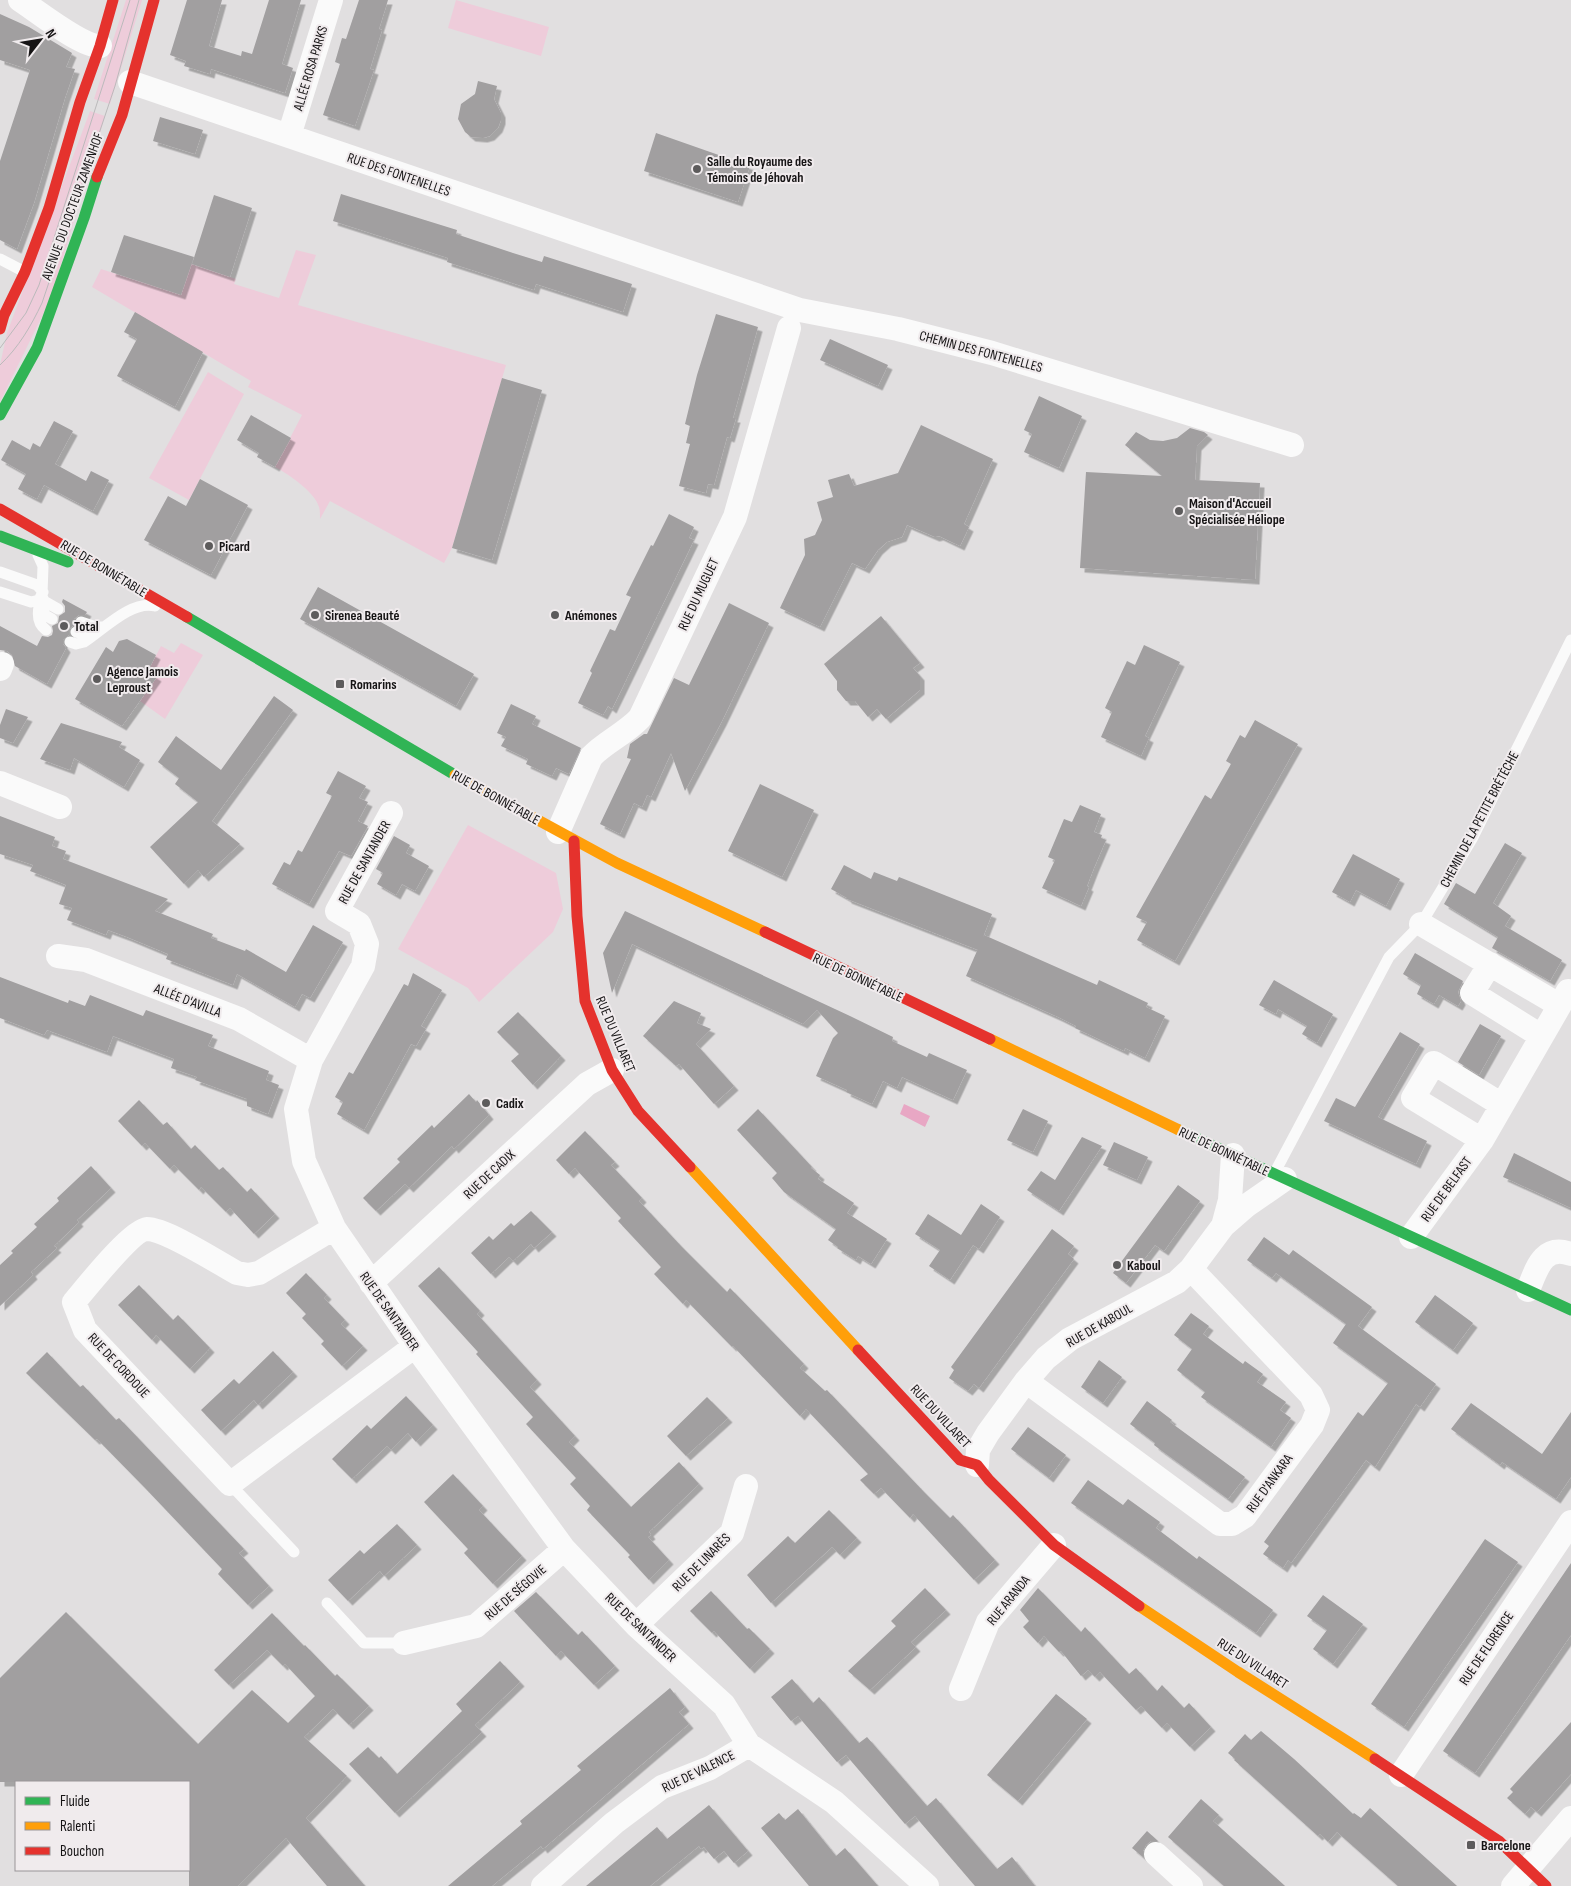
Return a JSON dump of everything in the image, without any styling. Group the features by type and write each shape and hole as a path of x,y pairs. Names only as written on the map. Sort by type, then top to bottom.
{"street":[{"path":"20,0 80,40 93,46 100,46"},
{"name":"AVENUE DU DOCTEUR ZAMENHOF","path":"0,329 4,315 25,272 49,208 80,102 100,46 113,0"},
{"name":"AVENUE DU DOCTEUR ZAMENHOF","path":"0,415 37,348 84,218 98,173 122,115 154,0"},
{"name":"ALLÉE ROSA PARKS","path":"288,136 331,0"},
{"name":"RUE DES FONTENELLES","path":"130,82 668,266"},
{"name":"CHEMIN DES FONTENELLES","path":"668,266 800,310 898,329 992,353 1292,445"},
{"name":"RUE DU MUGUET","path":"566,836 591,757 598,750 623,734 640,718 734,517 789,328"},
{"name":"RUE DE BONNÉTABLE","path":"0,509 21,519 206,630 454,774 616,863 1280,1177 1571,1310"},
{"name":"RUE DE BONNÉTABLE","path":"0,536 74,564 206,630"},
{"path":"0,783 60,807"},
{"name":"RUE DE SANTANDER","path":"391,813 337,911 359,924 367,944 364,966 311,1060 296,1109 304,1161 334,1228 371,1284 564,1548 636,1625 724,1705 749,1745"},
{"name":"RUE DU VILLARET","path":"566,836 577,916 585,1001 612,1070 638,1112 960,1460 978,1465 989,1480 1054,1545 1173,1629 1401,1775 1498,1842 1546,1886"},
{"name":"RUE DE BELFAST","path":"1411,1237 1482,1140 1564,998 1490,964 1421,924"},
{"name":"ALLÉE D'AVILLA","path":"58,956 86,960 239,1020 311,1060"},
{"path":"1490,964 1472,992 1541,1036"},
{"path":"1482,1140 1413,1098 1434,1063 1502,1105"},
{"name":"RUE DE CADIX","path":"371,1284 587,1084 612,1070"},
{"name":"RUE DE KABOUL","path":"1222,1226 1230,1200 1233,1155"},
{"name":"RUE DE KABOUL","path":"978,1465 978,1450 988,1433 1026,1381 1046,1358 1070,1339 1177,1282 1192,1269 1222,1226 1280,1177"},
{"name":"RUE DE CORDOUE","path":"230,1484 85,1330 74,1302 131,1237 145,1229 162,1232 236,1273 248,1275 259,1273 334,1228"},
{"path":"1528,1290 1539,1264 1549,1253 1560,1250 1571,1254"},
{"name":"RUE D'ANKARA","path":"1026,1381 1220,1524 1232,1524 1245,1516 1312,1425 1318,1410 1311,1395 1192,1269"},
{"path":"230,1484 415,1346"},
{"name":"RUE DE LINARÈS","path":"636,1625 732,1533 746,1486"},
{"name":"RUE DE FLORENCE","path":"1401,1775 1571,1522"},
{"name":"RUE ARANDA","path":"961,1689 988,1622 1054,1545"},
{"name":"RUE DE SÉGOVIE","path":"404,1643 476,1626 564,1548"},
{"name":"RUE DE VALENCE","path":"542,1886 614,1823 662,1787 710,1768 749,1745 834,1802 927,1886"},
{"path":"1513,1886 1571,1818"},
{"path":"1156,1854 1191,1886"}],"lane":[{"path":"0,259 25,272"},
{"path":"0,572 37,584 41,588 42,595 44,601 52,619 40,624 38,607 42,595 43,566 34,549"},
{"path":"125,612 134,594 133,589 128,583"},
{"path":"0,592 31,602 38,602 42,595"},
{"path":"76,632 86,635 107,626 125,612 138,606 146,605 163,608"},
{"name":"CHEMIN DE LA PETITE BRÉTÈCHE","path":"1280,1177 1388,957 1421,924 1472,839 1571,640"},
{"path":"230,1484 294,1552"},
{"path":"327,1603 364,1642 404,1643"}],"shaded area":[{"path":"126,0 142,0 110,104 94,99"},
{"path":"456,0 549,27 541,56 448,28"},
{"path":"90,111 105,116 51,298 0,402 0,365 7,333"},
{"path":"296,250 316,255 298,305 506,365 452,548 444,563 330,501 320,519 319,507 312,495 294,479 275,467 302,415 248,387 251,381 92,287 101,269 181,295 191,264 236,279 234,284 279,298"},
{"path":"208,372 244,394 189,500 149,478"},
{"path":"181,643 203,655 165,719 140,701 157,677 148,671 161,646 174,653"},
{"path":"468,825 556,873 563,909 553,932 479,1002 468,988 398,949"},
{"path":"904,1104 930,1116 925,1127 900,1114"}],"building":[{"path":"187,0 222,0 209,46 241,56 242,51 252,54 269,0 301,0 282,64 293,68 285,93 211,69 210,74 184,66 186,61 170,55"},
{"path":"359,0 388,0 379,29 382,30 370,69 374,70 355,126 323,115 340,64 335,62 342,38 346,39"},
{"path":"0,14 29,27 72,53 66,67 75,69 34,203 17,249 0,240 0,161 30,70 0,60"},
{"path":"478,81 497,86 494,99 501,113 498,128 490,136 483,138 471,137 465,132 458,119 461,104 475,94"},
{"path":"160,117 203,130 195,154 153,141"},
{"name":"Salle du Royaume des Témoins de Jéhovah","path":"656,133 750,166 738,202 644,171"},
{"path":"341,194 457,230 456,234 542,262 544,256 632,284 623,312 536,284 534,290 447,262 448,258 333,221"},
{"path":"214,195 252,208 230,277 192,264"},
{"path":"124,235 194,257 181,295 111,272"},
{"path":"135,312 203,352 175,407 117,376 137,339 124,332"},
{"path":"716,314 758,327 733,418 736,418 730,438 727,437 714,485 708,484 706,493 679,486 690,444 686,443 690,426 685,424 697,375"},
{"path":"830,339 888,365 878,386 820,360"},
{"path":"502,378 542,390 492,560 452,548"},
{"path":"1039,396 1082,416 1059,468 1024,452 1032,434 1024,430"},
{"path":"251,415 291,438 275,467 257,457 259,453 237,440"},
{"path":"54,421 73,431 55,464 86,481 91,471 109,480 93,511 44,485 37,499 18,489 26,474 1,460 12,440 30,450 33,443 40,447"},
{"path":"921,425 993,459 964,524 969,527 960,546 939,536 935,537 907,525 902,537 887,542 878,550 865,569 852,563 820,627 780,608 805,555 804,539 815,535 822,520 817,502 833,497 828,480 849,474 854,486 898,473"},
{"name":"Maison d'Accueil Spécialisée Héliope","path":"1190,428 1208,435 1197,446 1195,480 1260,483 1255,580 1080,568 1086,472 1162,476 1125,445 1136,432 1150,440 1163,441 1177,438"},
{"path":"200,479 248,505 211,575 144,540 168,496 186,506"},
{"path":"669,514 694,527 689,538 694,540 612,709 608,706 603,715 578,703 592,673 590,671 610,629 615,631 631,597 626,595"},
{"path":"318,587 474,674 456,706 300,619"},
{"path":"63,599 87,612 85,615 79,615 74,619 74,625 69,629 69,635 63,640 66,648 47,684 15,666 12,655 7,651 0,650 0,626 37,646 42,636 48,637 52,635 52,626 58,623 59,616 65,612"},
{"path":"729,603 769,623 722,721 685,791 671,753 651,797 647,795 642,807 634,803 620,834 600,824 631,759 627,758 630,744 644,734 647,734 674,678 689,685"},
{"path":"881,616 920,663 913,668 920,676 920,690 886,719 877,709 868,717 855,701 846,701 837,690 837,681 824,664"},
{"name":"Agence Jamois Leproust","path":"127,639 156,655 148,671 157,677 122,726 75,699 106,647 113,652 119,641"},
{"path":"1144,645 1180,662 1145,736 1149,738 1141,756 1101,737 1112,712 1105,708 1127,661 1135,665"},
{"path":"274,696 293,710 212,821 240,844 204,877 198,870 184,884 150,847 198,802 175,784 179,778 158,762 176,736 221,770"},
{"path":"511,704 536,716 532,724 581,748 569,774 556,768 552,776 526,764 528,759 501,746 506,737 497,733"},
{"path":"6,709 28,717 13,743 0,738 0,725"},
{"path":"1255,720 1298,744 1175,961 1137,940 1147,922 1136,917 1205,795 1211,799 1231,764 1226,761 1240,735 1245,738"},
{"path":"61,723 122,742 119,747 140,760 124,787 74,758 70,770 40,759"},
{"path":"338,771 366,786 359,798 368,802 358,821 368,826 351,856 339,851 309,904 272,884 284,862 290,865 298,850 302,852 332,796 326,793"},
{"path":"760,784 814,810 782,877 728,851"},
{"path":"1080,805 1101,814 1094,832 1102,835 1101,838 1106,840 1081,906 1042,888 1055,860 1048,857 1064,819 1072,822"},
{"path":"0,816 55,837 52,846 66,851 63,859 168,899 155,911 213,934 211,938 245,951 246,949 286,972 313,925 343,942 310,998 302,994 295,1007 237,974 233,985 166,959 168,954 127,937 108,930 106,935 67,920 72,908 59,904 66,885 30,871 33,865 0,854"},
{"path":"394,836 410,845 406,853 429,866 415,891 402,884 396,895 377,884 383,873 376,869"},
{"path":"1505,843 1522,853 1493,903 1511,916 1500,934 1505,926 1562,960 1550,981 1492,948 1498,937 1444,904 1456,883 1475,894"},
{"path":"1353,854 1400,879 1386,906 1356,890 1350,902 1332,892"},
{"path":"844,865 871,879 874,872 897,881 899,877 992,914 978,950 847,899 831,889"},
{"path":"625,911 850,1016 893,1037 892,1041 927,1057 929,1053 967,1070 953,1100 902,1077 897,1088 883,1081 872,1104 846,1092 847,1090 816,1076 833,1038 838,1033 817,1010 803,1024 632,944 612,993 603,953"},
{"path":"984,935 1097,985 1099,980 1148,1003 1146,1007 1165,1016 1145,1058 1125,1048 1124,1051 1075,1028 1076,1026 1058,1017 966,976"},
{"path":"1415,953 1463,981 1458,992 1461,1001 1458,1006 1439,995 1434,1004 1417,994 1421,985 1403,974"},
{"path":"413,973 442,990 421,1026 426,1029 416,1046 411,1044 364,1130 337,1114 343,1102 335,1097 349,1072 353,1074 404,984 408,986"},
{"path":"0,977 68,1003 69,1000 85,1006 90,995 143,1016 146,1010 213,1035 208,1046 269,1071 266,1080 279,1085 268,1114 247,1106 247,1099 195,1080 197,1077 171,1068 174,1059 113,1036 107,1052 47,1030 44,1035 0,1018"},
{"path":"1274,980 1333,1014 1317,1043 1302,1034 1307,1026 1278,1009 1276,1014 1259,1005"},
{"path":"674,1001 701,1013 697,1023 711,1029 696,1044 734,1086 714,1104 679,1064 676,1066 643,1036"},
{"path":"518,1012 561,1056 533,1085 511,1061 519,1054 497,1032"},
{"path":"1480,1024 1501,1036 1479,1075 1458,1062"},
{"path":"1400,1032 1420,1044 1378,1117 1427,1141 1416,1164 1324,1121 1336,1098 1355,1107"},
{"path":"469,1094 476,1102 477,1100 489,1115 454,1149 452,1146 409,1188 405,1184 376,1211 363,1198 400,1162 397,1159 432,1125 434,1128"},
{"path":"139,1100 163,1125 167,1122 191,1149 195,1145 219,1170 223,1167 247,1192 251,1188 275,1214 254,1234 230,1208 226,1212 201,1187 199,1190 174,1165 170,1169 145,1143 142,1146 118,1121"},
{"path":"758,1109 811,1168 820,1175 818,1179 854,1203 847,1213 887,1239 871,1264 858,1256 856,1260 828,1240 836,1229 784,1192 772,1178 777,1173 737,1130"},
{"path":"1023,1109 1048,1121 1033,1152 1007,1140"},
{"path":"585,1131 615,1162 611,1165 642,1198 639,1201 681,1246 727,1292 730,1288 804,1364 800,1368 825,1391 827,1390 924,1492 950,1518 953,1515 995,1560 974,1580 913,1514 910,1518 881,1488 874,1494 860,1480 868,1474 806,1409 800,1416 686,1300 683,1304 654,1274 661,1267 618,1221 621,1218 575,1168 569,1174 556,1160"},
{"path":"1082,1137 1102,1146 1059,1211 1027,1190 1041,1171 1055,1180"},
{"path":"1114,1142 1148,1157 1137,1180 1103,1165"},
{"path":"1514,1153 1571,1182 1571,1208 1503,1177"},
{"path":"91,1166 111,1188 77,1220 79,1222 54,1246 57,1248 31,1272 33,1275 0,1306 0,1265 13,1253 11,1251 37,1227 34,1224 59,1201 57,1198"},
{"path":"1178,1185 1200,1201 1164,1251 1155,1245 1126,1283 1113,1273"},
{"path":"981,1204 1000,1217 979,1249 973,1245 950,1280 929,1266 940,1250 915,1234 928,1214 961,1235"},
{"path":"531,1211 552,1232 534,1248 531,1244 513,1261 509,1257 491,1274 471,1253 489,1236 493,1240 511,1223 514,1226"},
{"path":"1052,1229 1074,1246 1068,1254 1074,1259 979,1388 974,1384 968,1391 949,1378 954,1370 951,1367"},
{"path":"1264,1237 1289,1255 1293,1250 1372,1307 1358,1326 1436,1384 1420,1407 1416,1404 1375,1467 1366,1460 1291,1563 1288,1560 1283,1568 1263,1554 1269,1546 1264,1542 1358,1412 1363,1416 1388,1383 1333,1343 1346,1324 1276,1273 1272,1278 1247,1260"},
{"path":"439,1267 480,1311 477,1314 537,1380 530,1387 575,1436 569,1442 631,1507 679,1462 699,1484 649,1532 651,1535 648,1537 669,1560 649,1580 628,1557 630,1555 587,1510 590,1506 570,1484 576,1478 526,1424 533,1417 476,1354 478,1352 418,1286"},
{"path":"306,1273 327,1295 324,1298 345,1320 341,1324 363,1346 342,1366 321,1344 324,1341 302,1318 306,1314 286,1293"},
{"path":"139,1285 173,1320 178,1315 210,1348 190,1369 156,1335 152,1340 118,1305"},
{"path":"1435,1295 1473,1323 1453,1350 1415,1322"},
{"path":"1191,1313 1209,1326 1203,1334 1243,1364 1245,1361 1263,1374 1257,1382 1286,1402 1280,1410 1291,1418 1271,1447 1201,1397 1205,1392 1177,1370 1192,1349 1174,1335"},
{"path":"273,1351 293,1372 258,1405 254,1400 221,1431 201,1410 234,1379 239,1384"},
{"path":"47,1352 80,1387 83,1385 116,1420 119,1418 244,1549 239,1553 269,1586 248,1605 218,1574 222,1569 146,1489 97,1439 95,1440 26,1373"},
{"path":"1099,1360 1122,1377 1103,1403 1081,1387"},
{"path":"406,1396 433,1425 416,1442 408,1433 391,1450 387,1446 352,1479 332,1459 367,1425 371,1429"},
{"path":"707,1397 728,1418 686,1456 667,1436"},
{"path":"1147,1401 1172,1420 1170,1422 1245,1477 1228,1499 1154,1445 1155,1443 1130,1424"},
{"path":"1471,1403 1542,1454 1571,1412 1571,1477 1556,1499 1502,1462 1500,1465 1451,1429"},
{"path":"1028,1427 1066,1455 1049,1478 1011,1449"},
{"path":"453,1474 483,1506 479,1510 522,1556 493,1584 464,1553 468,1549 424,1502"},
{"path":"1088,1480 1123,1505 1128,1499 1160,1522 1156,1528 1197,1559 1199,1556 1273,1610 1256,1633 1071,1503"},
{"path":"829,1510 857,1538 840,1555 832,1547 771,1603 747,1575 788,1536 795,1543"},
{"path":"397,1524 417,1545 384,1576 380,1571 348,1601 328,1580 360,1550 364,1554"},
{"path":"1485,1539 1518,1562 1404,1727 1371,1704"},
{"path":"1571,1563 1571,1635 1475,1773 1443,1751"},
{"path":"925,1588 946,1610 911,1642 916,1647 870,1690 848,1671 896,1626 891,1621"},
{"path":"1038,1588 1081,1632 1085,1627 1129,1674 1136,1668 1157,1691 1162,1685 1184,1708 1189,1703 1211,1727 1190,1747 1167,1723 1162,1728 1141,1706 1136,1710 1100,1672 1095,1677 1088,1670 1081,1676 1061,1651 1059,1652 1044,1636 1038,1643 1023,1627 1029,1621 1020,1610"},
{"path":"711,1591 747,1629 749,1628 770,1649 750,1669 714,1631 712,1633 690,1611"},
{"path":"536,1592 578,1635 582,1631 615,1666 594,1685 561,1651 556,1656 514,1611"},
{"path":"1323,1595 1363,1624 1333,1664 1313,1649 1327,1630 1307,1616"},
{"path":"66,1612 198,1744 252,1690 288,1723 315,1696 285,1664 283,1666 267,1650 229,1685 214,1670 272,1613 335,1676 337,1674 369,1706 349,1725 333,1709 304,1737 347,1776 306,1818 365,1886 327,1886 286,1838 238,1886 189,1886 190,1781 0,1782 0,1678"},
{"path":"500,1661 520,1682 475,1725 482,1732 395,1813 349,1764 368,1747 379,1758 381,1756 397,1774 462,1711 456,1704"},
{"path":"792,1679 813,1703 819,1697 859,1743 867,1737 927,1806 936,1798 997,1869 1012,1857 1035,1886 975,1886 915,1816 905,1824 846,1755 837,1762 798,1716 791,1721 771,1697"},
{"path":"670,1688 685,1707 679,1712 689,1724 543,1849 541,1846 492,1886 448,1886 522,1824 520,1821 581,1770 577,1766"},
{"path":"1056,1694 1087,1719 1018,1801 987,1775"},
{"path":"1571,1722 1571,1774 1537,1812 1531,1807 1525,1814 1507,1798 1513,1792 1510,1789"},
{"path":"1261,1731 1353,1814 1361,1818 1370,1808 1457,1886 1398,1886 1337,1832 1328,1842 1320,1834 1318,1836 1228,1753 1245,1734 1251,1740"},
{"path":"1201,1799 1219,1815 1213,1821 1285,1886 1224,1886 1168,1837"},
{"path":"709,1805 748,1851 734,1863 724,1851 714,1859 704,1847 701,1849 699,1846 650,1886 586,1886 657,1827 667,1839"},
{"path":"798,1809 836,1856 845,1848 878,1886 809,1886 761,1828 779,1813 785,1820"},
{"path":"1147,1831 1158,1841 1151,1841 1146,1845 1143,1857 1132,1848"}],"tram line":[{"path":"0,348 26,313 39,285 130,0"},
{"path":"0,365 24,336 42,303 115,86 139,0"}],"traffic: fast":[{"path":"0,415 37,348 97,177"},
{"path":"0,536 68,562"},
{"path":"187,617 455,775"},
{"path":"1179,1130 1571,1310"}],"traffic: slow":[{"path":"455,775 617,863 765,932"},
{"path":"990,1039 1179,1130"},
{"path":"690,1167 858,1350"},
{"path":"1139,1606 1238,1672 1375,1759"}],"traffic: jam":[{"path":"0,329 4,315 25,272 49,208 80,102 100,46 113,0"},
{"path":"97,177 122,115 154,0"},
{"path":"0,509 187,617"},
{"path":"574,841 577,916 585,1001 612,1070 638,1111 690,1167"},
{"path":"765,932 990,1039"},
{"path":"858,1350 960,1460 977,1465 989,1480 1054,1545 1139,1606"},
{"path":"1375,1759 1499,1841 1546,1886"}],"place":[{"name":"Salle du Royaume des Témoins de Jéhovah","path":"697,169"},
{"name":"Maison d'Accueil Spécialisée Héliope","path":"1179,511"},
{"name":"Picard","path":"209,546"},
{"name":"Sirenea Beauté","path":"315,615"},
{"name":"Anémones","path":"555,615"},
{"name":"Total","path":"64,626"},
{"name":"Agence Jamois Leproust","path":"97,679"},
{"name":"Romarins","path":"340,684"},
{"name":"Cadix","path":"486,1103"},
{"name":"Kaboul","path":"1117,1265"},
{"name":"Barcelone","path":"1471,1845"}]}
